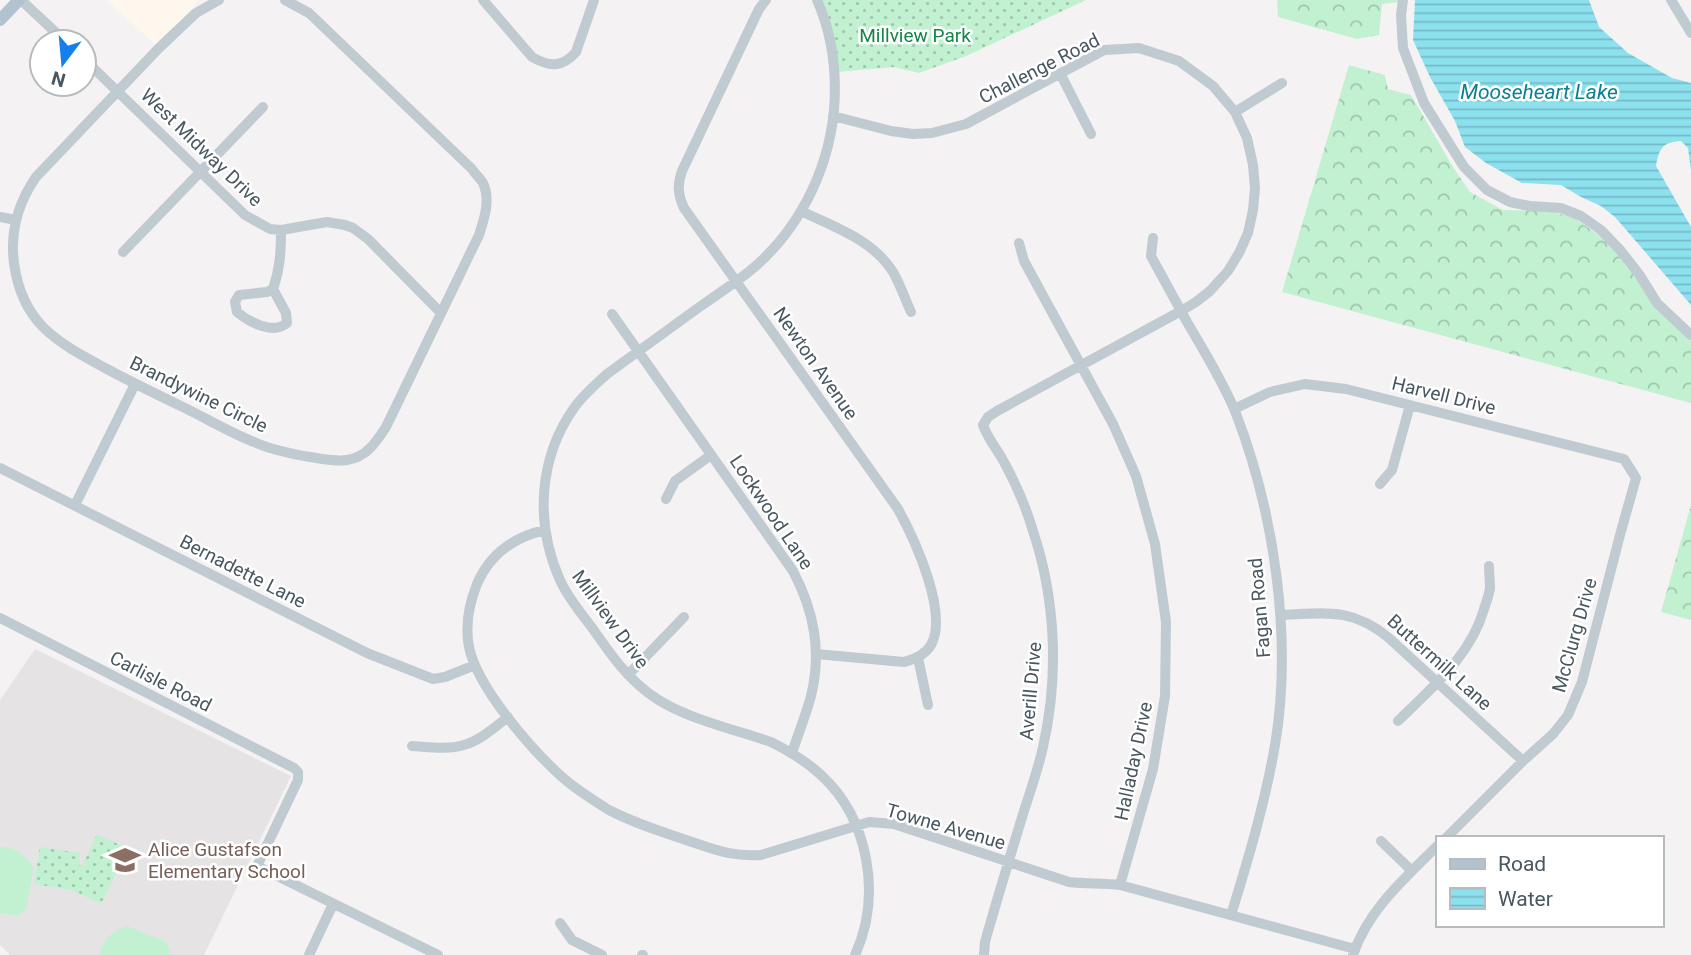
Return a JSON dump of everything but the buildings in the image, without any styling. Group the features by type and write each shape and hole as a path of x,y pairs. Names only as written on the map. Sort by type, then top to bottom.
{"main road":[{"path":"0,20 20,0"}],"street":[{"path":"20,0 51,28"},
{"name":"Brandywine Circle","path":"219,0 196,13 159,48 36,177 23,198 13,233 15,275 32,313 56,340 70,349 261,445 320,459 345,461 366,453 386,427 479,235 487,202 483,184 472,169 309,13 285,0"},
{"path":"483,0 532,57 552,64 561,64 576,52 594,0"},
{"name":"Newton Avenue","path":"766,0 759,9 682,171 678,187 680,199 898,509 910,531 930,584 936,621 936,633 932,643 918,658"},
{"name":"Millview Drive","path":"817,0 825,22 834,70 835,92 828,147 822,167 801,211 767,255 745,275 607,374 587,392 564,424 553,448 546,474 543,502 545,530 562,583 606,648 628,675 658,700 676,709 771,742 792,753 834,789 856,826 869,885 867,916 855,955"},
{"path":"1403,0 1403,48 1424,103 1464,167 1487,191 1510,202 1561,208 1581,216 1601,230 1621,251 1657,303 1691,335"},
{"path":"1671,0 1691,33"},
{"name":"Challenge Road","path":"833,116 913,134 951,129 966,124 1104,50 1139,48 1180,61 1213,86 1235,112 1247,138 1255,188 1248,233 1228,271 1196,302 988,417 983,425 986,435"},
{"name":"West Midway Drive","path":"98,72 245,215 270,229 281,230"},
{"path":"1060,73 1091,134"},
{"path":"1235,112 1282,83"},
{"path":"123,252 263,107"},
{"path":"801,211 857,238 873,249 893,272 911,312"},
{"path":"0,217 16,220"},
{"path":"273,289 286,313 285,326 267,327 237,312 235,302 239,295 273,289 281,254 281,230 327,222 353,228 368,239 441,313"},
{"name":"Fagan Road","path":"1153,238 1152,256 1234,410 1257,476 1271,537 1280,615 1282,677 1275,744 1257,825 1231,915"},
{"name":"Halladay Drive","path":"1018,243 1024,261 1113,424 1136,476 1155,544 1166,622 1165,696 1153,769 1120,884"},
{"name":"Lockwood Lane","path":"612,314 793,571 804,591 815,632 815,676 811,697 792,753"},
{"path":"75,505 135,384"},
{"name":"Harvell Drive","path":"1234,410 1270,392 1305,384 1346,388 1624,459 1636,478"},
{"path":"1380,484 1392,470 1410,405"},
{"name":"Averill Drive","path":"984,955 985,942 1043,748 1053,673 1053,635 1043,565 1020,495 986,435"},
{"path":"666,499 675,481 711,455"},
{"name":"Bernadette Lane","path":"0,468 375,656 433,678 445,677 475,665"},
{"name":"McClurg Drive","path":"1448,836 1568,715 1579,692 1636,478"},
{"name":"Towne Avenue","path":"545,530 519,538 508,545 496,555 480,577 467,622 469,647 489,691 542,758 563,779 609,809 664,833 730,854 745,856 761,855 869,822 894,824 1069,882 1120,884 1354,952"},
{"path":"1398,721 1466,650 1475,636 1490,590 1489,566"},
{"name":"Buttermilk Lane","path":"1280,615 1331,613 1367,622 1390,638 1523,761"},
{"path":"628,675 684,617"},
{"name":"Carlisle Road","path":"0,618 294,768 298,772 298,780 257,866 333,904"},
{"path":"816,654 891,662 918,658 928,705"},
{"path":"412,746 448,748 464,745 478,740 508,717"},
{"path":"1381,841 1412,871"},
{"path":"1354,952 1367,923 1385,899 1436,847"},
{"path":"309,955 333,904 438,955"},
{"path":"561,923 572,940 601,955"}],"shaded area":[{"path":"106,0 199,0 159,48"},
{"name":"Alice Gustafson Elementary School","path":"35,649 291,776 204,955 10,955 0,945 0,700"}],"green space":[{"name":"Millview Park","path":"821,0 1086,0 966,56 919,73 894,67 837,72"},
{"path":"1277,0 1400,0 1382,4 1379,35 1357,39 1278,17"},
{"path":"1349,65 1385,75 1388,89 1411,95 1470,192 1503,210 1549,211 1573,217 1600,236 1624,260 1659,308 1691,341 1691,403 1282,292"},
{"path":"1691,505 1691,620 1661,612"},
{"path":"97,834 128,849 101,904 72,890 34,884 40,847 80,853 79,865 82,866"},
{"path":"0,847 11,848 20,853 34,868 26,909 17,916 0,913"},
{"path":"127,926 166,942 169,955 99,955 109,936"}],"water":[{"name":"Mooseheart Lake","path":"1415,0 1589,0 1599,27 1628,53 1672,78 1691,83 1691,170 1688,148 1681,141 1662,148 1656,166 1691,227 1691,305 1615,217 1601,206 1561,185 1522,183 1486,163 1465,147 1455,121 1413,40"}],"place":[{"name":"Alice Gustafson Elementary School","path":"125,860"}]}
